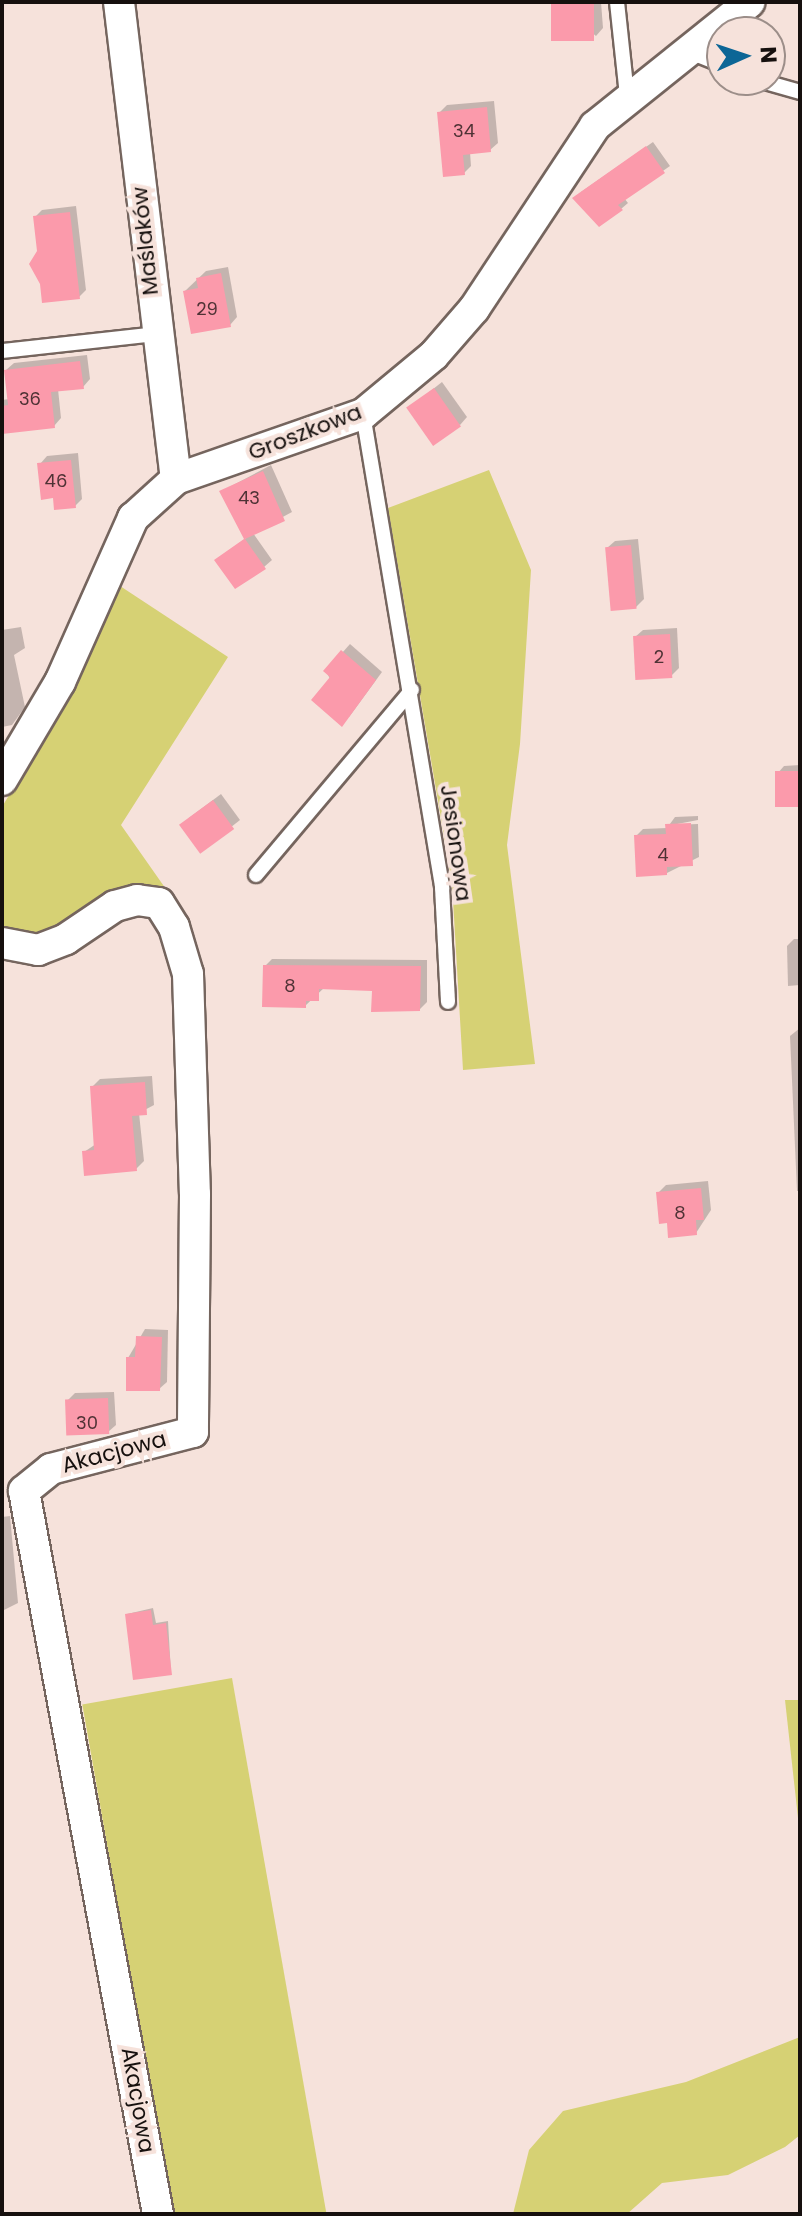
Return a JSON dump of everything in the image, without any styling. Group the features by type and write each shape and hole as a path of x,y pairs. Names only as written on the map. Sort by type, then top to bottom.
{"street":[{"name":"Maślaków","path":"119,2 155,334 176,479"},
{"name":"Groszkowa","path":"2,780 60,682 133,518 176,479 363,414 434,355 474,309 573,152 627,95 690,52 750,2"},
{"name":"Akacjowa","path":"2,943 38,950 66,939 115,906 137,900 159,903 174,927 188,974 195,1194 193,1432 51,1469 24,1491 158,2214"}],"lane":[{"path":"617,2 627,95"},
{"path":"690,52 706,58"},
{"path":"2,351 155,334"},
{"name":"Jesionowa","path":"363,414 412,690 442,887 448,1002"},
{"path":"256,875 412,690"}],"shaded area":[{"path":"489,470 531,570 520,744 507,845 535,1064 463,1070 452,883 388,508"},
{"path":"117,584 228,657 121,825 168,892 27,942 2,929 2,807 71,690"},
{"path":"232,1678 327,2214 172,2214 82,1704"},
{"path":"785,1700 800,1700 800,1836"},
{"path":"800,2037 800,2135 785,2147 728,2175 662,2183 627,2214 513,2214 529,2150 563,2111 686,2082"}],"building":[{"path":"551,2 594,2 594,41 551,41"},
{"path":"487,107 491,152 463,155 465,175 443,177 437,112"},
{"path":"646,146 665,173 618,205 623,210 599,227 572,198"},
{"path":"70,212 80,299 42,303 40,284 29,264 37,251 33,216"},
{"path":"221,273 231,327 191,334 183,291 198,288 196,278"},
{"path":"80,361 84,389 51,392 55,428 2,434 2,406 8,405 4,370"},
{"path":"434,388 461,427 433,446 406,408"},
{"path":"71,460 76,508 54,510 53,498 41,500 37,463"},
{"path":"263,471 285,521 245,539 266,569 235,589 214,560 244,539 219,491"},
{"path":"631,545 637,609 611,611 605,547"},
{"path":"670,634 672,678 635,680 633,636"},
{"path":"341,650 376,680 342,727 311,700 330,677 323,671"},
{"path":"775,771 800,771 800,807 775,807"},
{"path":"213,800 234,829 200,854 179,825"},
{"path":"691,823 693,866 667,867 667,875 636,877 634,835 666,834 665,824"},
{"path":"263,965 421,966 420,1011 371,1012 372,991 319,989 319,1001 306,1001 306,1008 262,1007"},
{"path":"145,1082 147,1115 132,1116 137,1171 84,1176 82,1151 94,1150 90,1086"},
{"path":"701,1188 704,1220 696,1220 697,1235 668,1238 667,1223 659,1224 656,1192"},
{"path":"136,1336 162,1337 160,1391 126,1391 126,1357 135,1357"},
{"path":"108,1398 109,1434 66,1435 65,1400"},
{"path":"151,1610 153,1625 166,1623 172,1675 133,1680 125,1614"}]}
